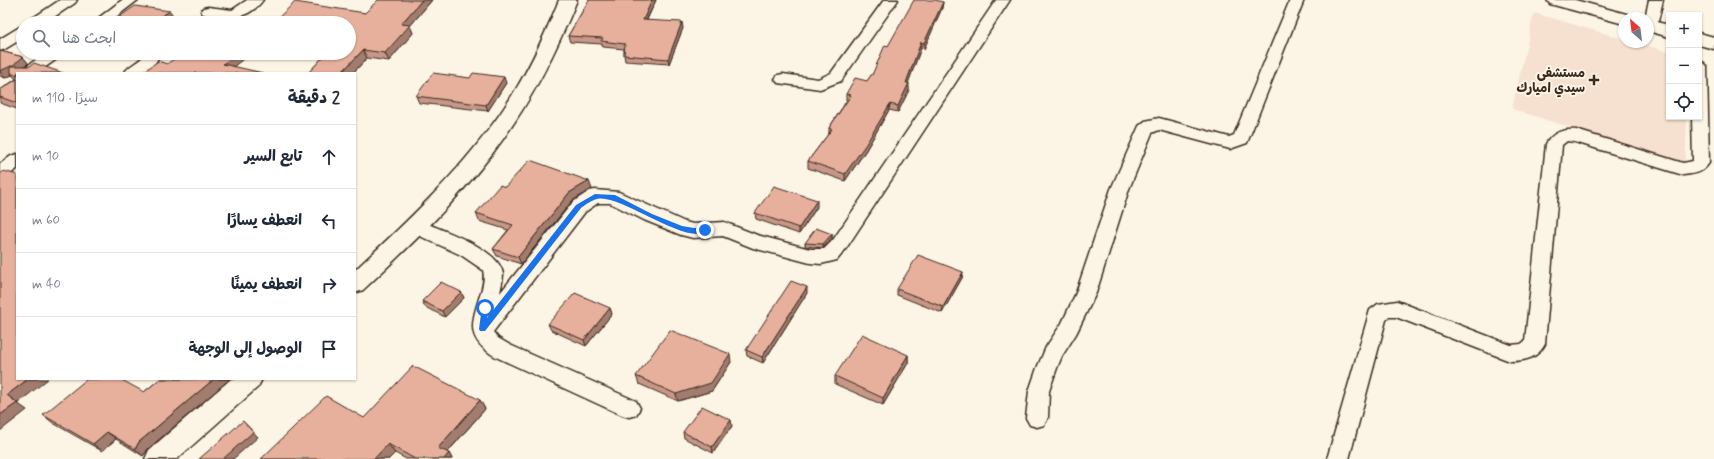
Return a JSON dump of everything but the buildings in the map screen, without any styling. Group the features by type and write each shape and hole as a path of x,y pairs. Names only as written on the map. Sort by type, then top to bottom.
{"street":[{"path":"46,16 70,0"},
{"path":"109,16 131,0"},
{"path":"208,10 231,15 245,9 256,0"},
{"path":"356,283 397,246 472,165 501,127 522,95 559,23 568,0"},
{"path":"783,79 820,84 836,77 891,0"},
{"path":"482,329 579,206 595,196 613,197 681,228 694,230 724,229 753,241 810,256 821,257 830,255 839,245 1003,0"},
{"path":"1037,418 1039,391 1047,368 1053,353 1086,294 1120,189 1145,130 1151,125 1159,124 1230,143 1241,139 1297,0"},
{"path":"1556,0 1618,16"},
{"path":"1653,12 1656,0"},
{"path":"1654,26 1666,30"},
{"path":"0,46 16,36"},
{"path":"1702,40 1714,43"},
{"path":"28,72 46,60"},
{"path":"133,72 150,60"},
{"path":"1338,459 1378,316 1385,310 1397,309 1510,353 1523,354 1530,350 1535,344 1554,144 1557,139 1565,135 1576,136 1683,169 1694,168 1701,163 1699,84"},
{"path":"0,172 16,161"},
{"path":"415,226 479,256 491,267 494,278 485,308 482,329 487,340 503,351 629,408"},
{"path":"158,459 248,380"}],"shaded area":[{"name":"مستشفى سيدي اميارك","path":"1534,13 1618,37 1618,48 1654,48 1666,51 1666,120 1687,120 1685,163 1512,109"}],"place":[{"name":"مستشفى سيدي اميارك","path":"1594,80"}],"route":[{"path":"485,308 482,329 579,206 595,196 613,197 681,228 705,230"}]}
